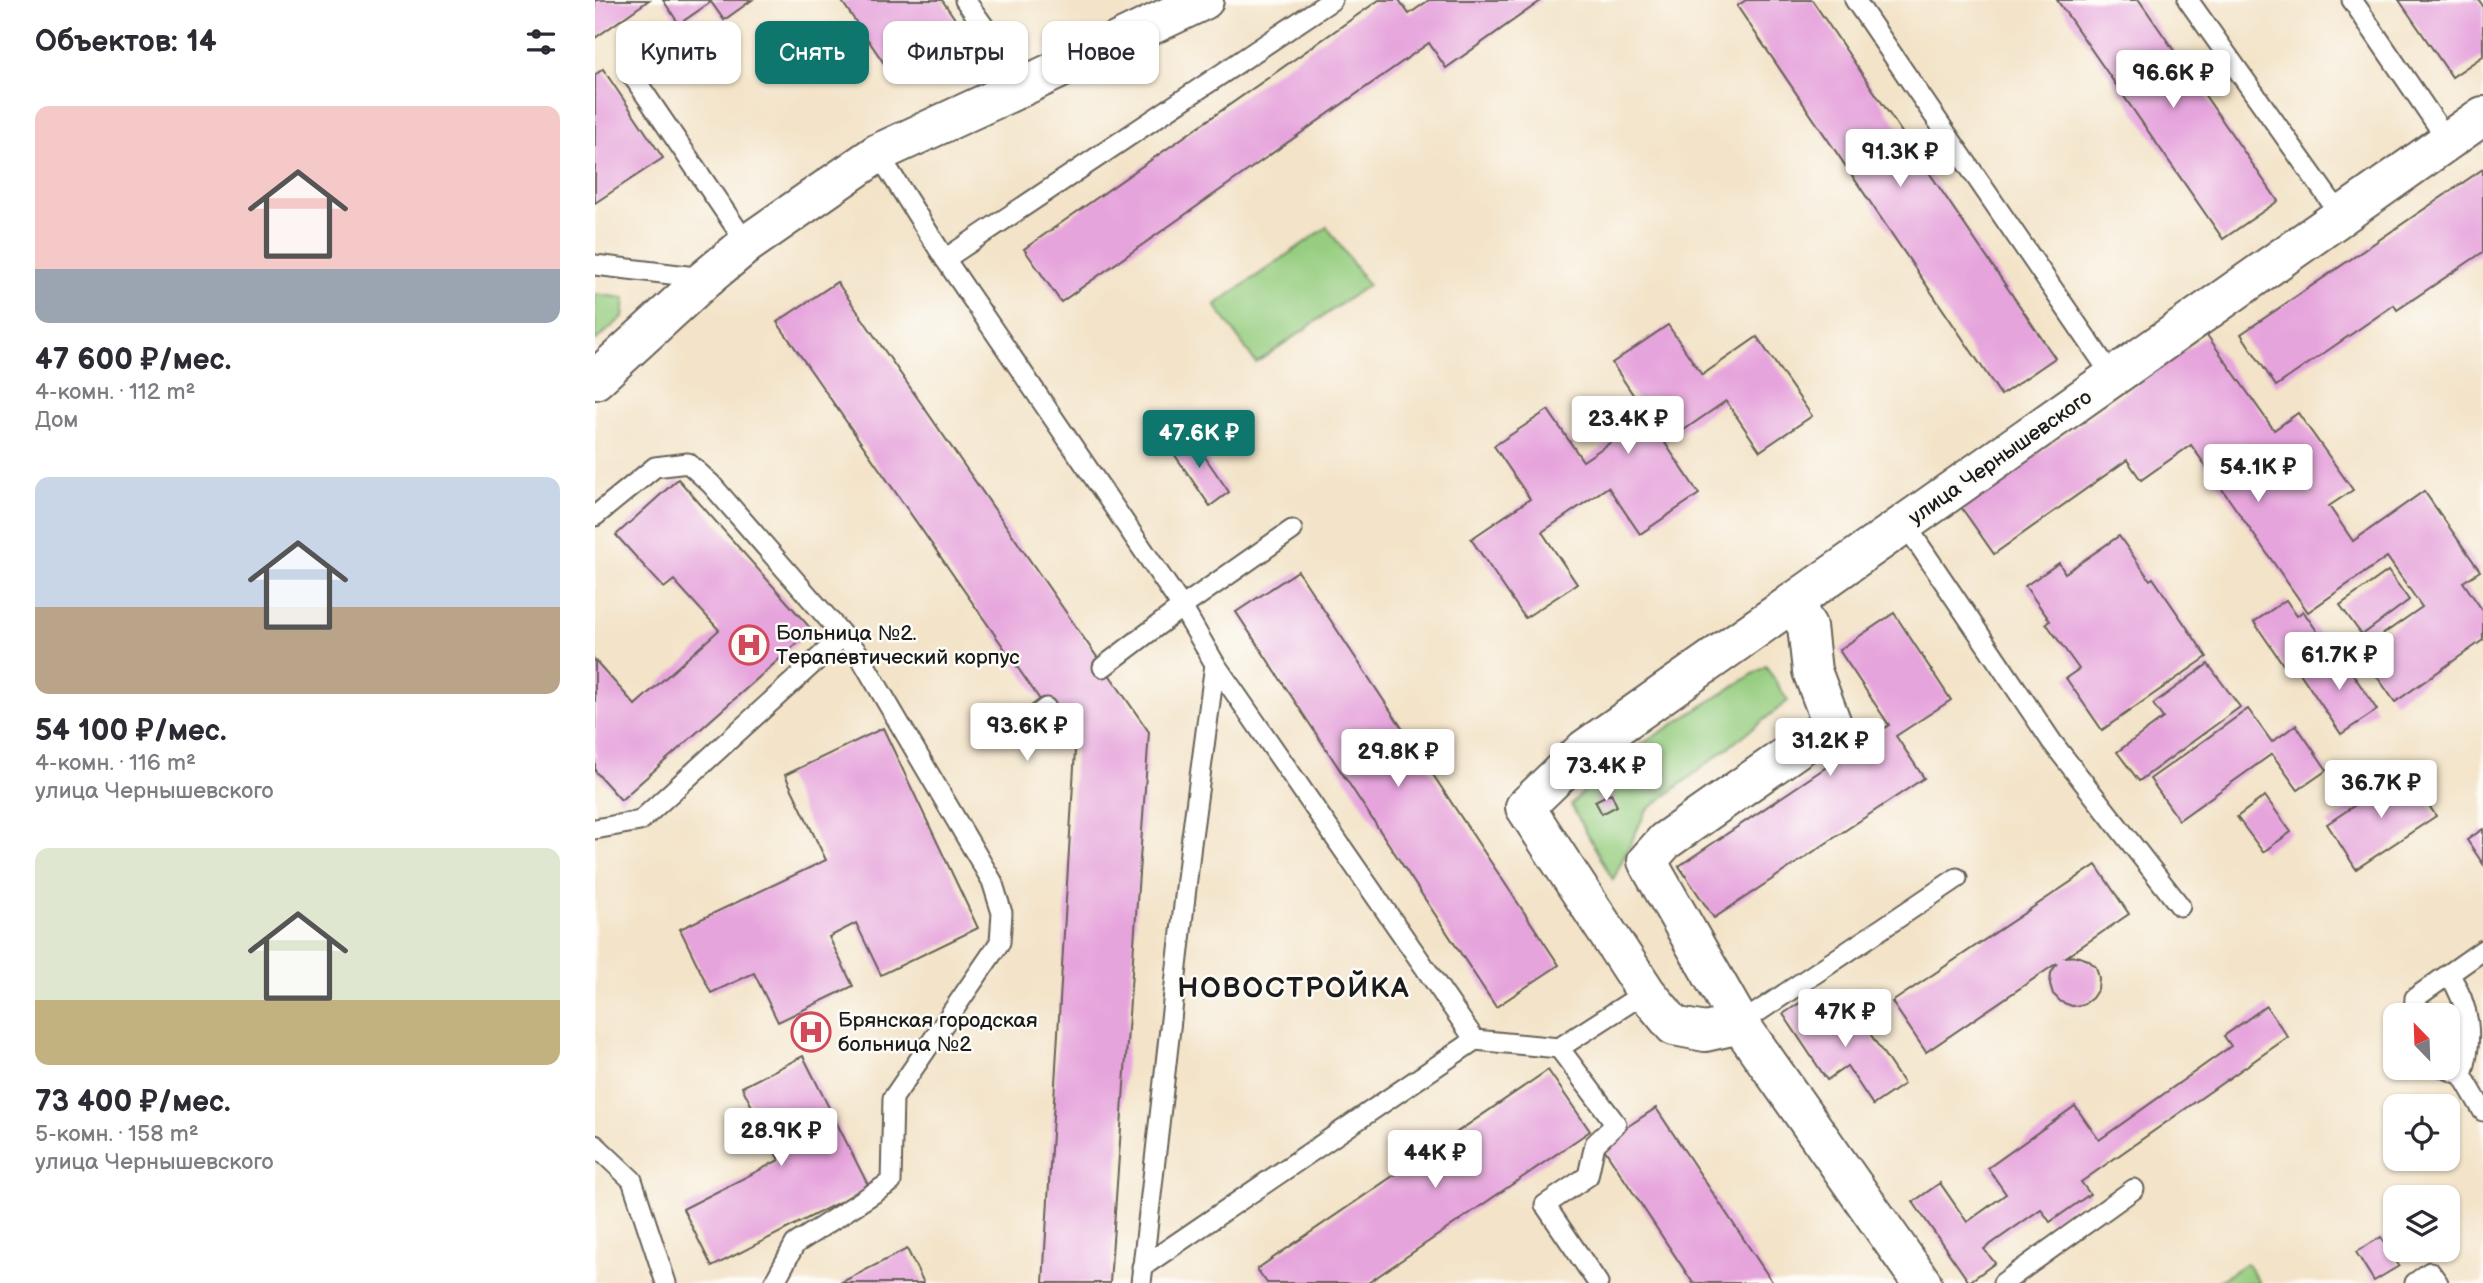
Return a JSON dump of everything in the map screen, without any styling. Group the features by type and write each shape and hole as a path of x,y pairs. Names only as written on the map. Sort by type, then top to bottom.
{"street":[{"path":"595,380 747,244 877,153 1204,0"},
{"name":"улица Чернышевского","path":"1646,992 1525,807 1585,748 2483,116"},
{"path":"1792,603 1807,626 1812,671 1832,724 1665,841 1647,861 1740,1024 1922,1283"},
{"path":"1646,992 1674,1026 1705,1032 1740,1024"}],"lane":[{"path":"965,0 1026,85"},
{"path":"945,259 1332,0"},
{"path":"1855,0 2113,377"},
{"path":"2188,0 2342,217"},
{"path":"2352,0 2448,141"},
{"path":"638,84 747,244"},
{"path":"877,153 945,259 1182,607 1215,664 1475,1040"},
{"path":"595,265 705,279"},
{"path":"595,516 655,467 688,463 711,484 858,653 992,881 1002,913 1000,942 893,1098 891,1182 795,1244 774,1283"},
{"path":"1905,524 2052,742 2180,906"},
{"path":"1103,667 1182,607 1292,530"},
{"path":"595,829 640,821 843,636"},
{"path":"1142,1275 1191,844 1215,664"},
{"path":"1021,727 1046,708"},
{"path":"1740,1024 1957,878"},
{"path":"2415,1003 2415,998 2483,950"},
{"path":"2449,974 2465,1002 2469,1018 2468,1057 2461,1064"},
{"path":"1142,1275 1475,1040 1559,1048 1646,992"},
{"path":"1559,1048 1616,1124 1595,1144 1588,1176 1545,1205 1598,1283"},
{"path":"2460,1080 2483,1111"},
{"path":"595,1145 632,1180 666,1283"},
{"path":"2003,1283 2134,1189"},
{"path":"2415,1283 2430,1272 2438,1283"}],"green space":[{"path":"1327,227 1368,285 1256,363 1215,305"},
{"path":"595,294 625,298 623,317 595,341"},
{"path":"1766,666 1788,701 1646,811 1613,880 1571,805 1607,766"},
{"path":"2246,1263 2260,1283 2216,1283"}],"building":[{"path":"595,0 649,0 616,21 595,38"},
{"path":"663,0 752,0 724,20 711,2 683,21 677,21"},
{"path":"841,0 942,0 957,21 883,21 883,62 869,41 869,21 855,21"},
{"path":"1379,0 1399,0 1409,14 1429,0 1542,0 1446,68 1429,43 1061,302 1024,249"},
{"path":"1746,0 1812,0 2055,358 2001,395 1737,6"},
{"path":"2057,0 2139,0 2278,201 2223,239"},
{"path":"2399,0 2479,0 2483,6 2483,56 2452,77"},
{"path":"603,69 663,158 595,203 595,75"},
{"path":"2483,169 2483,252 2397,310 2394,305 2276,386 2241,334"},
{"path":"837,282 1149,732 1110,1283 1043,1283 1075,750 777,322"},
{"path":"1668,325 1702,375 1757,337 1812,416 1760,451 1726,401 1665,443 1699,494 1640,534 1608,487 1542,532 1577,584 1525,618 1471,539 1530,499 1494,446 1548,410 1583,461 1648,417 1612,363"},
{"path":"2207,335 2274,430 2298,413 2353,490 2329,506 2353,541 2424,491 2480,571 2463,582 2483,611 2483,640 2395,702 2359,651 2422,607 2387,557 2308,612 2191,445 2141,480 2127,460 1994,554 1961,507"},
{"path":"1189,434 1229,492 1210,506 1170,448"},
{"name":"Больница №2. Терапевтический корпус","path":"678,479 812,630 621,800 595,771 595,660 635,705 719,630 674,580 664,588 616,535"},
{"path":"2119,536 2150,580 2153,578 2207,657 2102,730 2066,678 2079,669 2046,623 2050,621 2025,586 2059,563 2065,573"},
{"path":"1298,571 1559,965 1496,1007 1236,612"},
{"path":"2388,571 2409,600 2362,635 2340,605"},
{"path":"2286,600 2297,616 2303,611 2328,647 2289,673 2254,622"},
{"path":"1894,613 1951,700 1896,736 1924,778 1714,918 1679,866 1889,725 1839,650"},
{"path":"2336,649 2377,710 2341,734 2300,673"},
{"path":"2208,664 2240,707 2139,781 2117,752 2163,718 2153,704"},
{"path":"2248,709 2272,742 2296,725 2327,770 2298,790 2272,754 2179,820 2150,779"},
{"path":"883,728 978,928 881,975 856,923 829,937 853,986 778,1022 754,973 711,993 680,929 826,860 785,775"},
{"path":"2406,771 2436,816 2356,869 2327,824"},
{"path":"1611,793 1617,806 1602,814 1595,801"},
{"path":"2265,796 2291,832 2263,852 2237,817"},
{"path":"2483,829 2483,864 2467,840"},
{"path":"2096,865 2129,914 2066,957 2077,956 2096,967 2098,989 2092,998 2083,1005 2072,1006 2061,1002 2053,994 2051,973 2057,963 1926,1052 1892,1002"},
{"path":"1804,1000 1821,1024 1850,1004 1904,1084 1873,1105 1847,1066 1827,1080 1783,1014"},
{"path":"2266,1006 2288,1037 2081,1182 2090,1194 2050,1222 2041,1209 1984,1249 1995,1263 1969,1282 1913,1202 1940,1183 1967,1222 2006,1194 1988,1168 2075,1106 2099,1140 2231,1046 2224,1036"},
{"path":"803,1056 869,1187 712,1267 683,1209 779,1160 742,1087"},
{"path":"1548,1070 1590,1131 1368,1283 1267,1283 1257,1269"},
{"path":"1656,1108 1773,1283 1693,1283 1601,1144"},
{"path":"2381,1237 2383,1262 2397,1262 2399,1266 2374,1281 2356,1252"},
{"path":"907,1249 924,1283 840,1283"}],"place":[{"name":"Больница №2. Терапевтический корпус","path":"749,645"},
{"name":"Брянская городская больница №2","path":"811,1032"}],"district":[{"name":"НОВОСТРОЙКА","path":"1294,987"}]}
